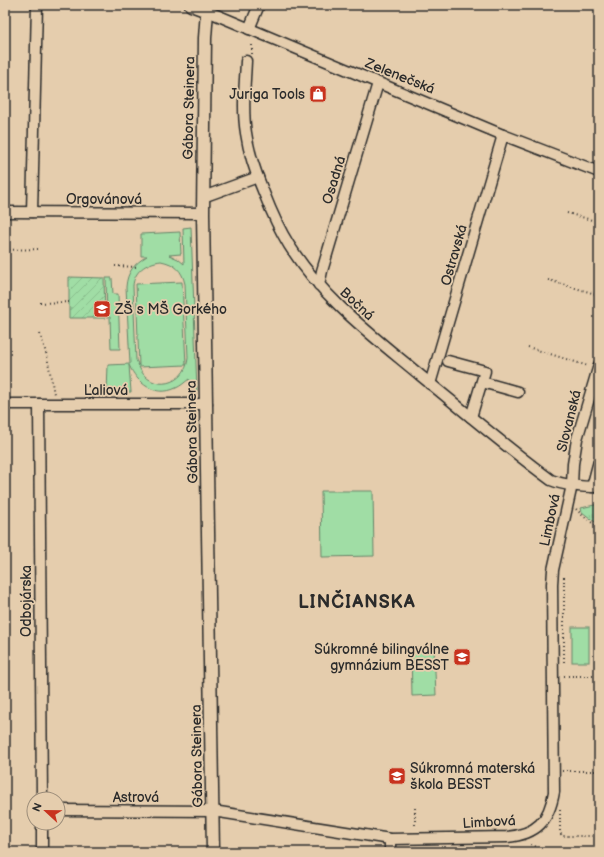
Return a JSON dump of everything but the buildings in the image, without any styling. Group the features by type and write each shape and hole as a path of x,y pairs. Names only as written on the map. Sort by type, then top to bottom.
{"main road":[{"name":"Zelenečská","path":"191,5 207,8"},
{"name":"Gábora Steinera","path":"207,8 205,38 203,213 213,852"}],"street":[{"path":"32,212 36,5"},
{"path":"249,29 259,5"},
{"name":"Zelenečská","path":"207,8 249,29 378,83 503,135 599,172"},
{"name":"Bočná","path":"246,60 246,131 249,150 258,177 285,239 319,285 360,326 471,418 551,480 572,486 595,487"},
{"name":"Osadná","path":"319,285 324,263 378,83"},
{"name":"Ostravská","path":"430,384 503,135"},
{"path":"203,197 258,177"},
{"name":"Orgovánová","path":"5,212 203,213"},
{"path":"448,361 485,371 471,418"},
{"name":"Slovanská","path":"572,486 573,464 577,440 597,366"},
{"path":"482,382 518,392"},
{"name":"Ľaliová","path":"5,404 206,404"},
{"name":"Odbojárska","path":"39,404 42,791"},
{"path":"595,487 599,461"},
{"name":"Limbová","path":"213,811 390,839 507,837 528,833 537,828 550,811 554,792 552,584 555,561 572,486"},
{"name":"Astrová","path":"66,810 213,811"},
{"path":"42,831 42,852"},
{"path":"390,839 390,852"}],"path":[{"path":"567,213 599,222"},
{"path":"5,250 40,249"},
{"path":"115,266 138,267"},
{"path":"548,280 599,295"},
{"path":"40,303 69,302"},
{"path":"40,334 47,356 54,395"},
{"path":"528,347 597,366"},
{"path":"574,506 582,516 599,528"},
{"path":"564,676 599,676"},
{"path":"554,771 599,771"},
{"path":"415,805 415,825"},
{"path":"566,837 599,836"},
{"path":"531,845 537,847 541,852"}],"green space":[{"path":"191,227 197,391 190,391 189,379 178,387 168,391 154,390 142,383 137,378 129,365 131,392 107,393 108,365 130,364 126,287 128,277 132,269 138,262 147,256 141,256 141,234 180,232 181,254 169,255 178,259 184,264 183,228","holes":["161,261 177,268 180,271 185,284 188,358 186,367 181,375 175,380 167,383 151,381 144,375 139,367 186,365 182,282 136,284 139,366 136,360 134,281 138,272 146,266"]},
{"path":"69,277 104,278 105,318 69,318"},
{"path":"106,278 112,278 113,294 118,294 120,349 111,349 110,317 107,317"},
{"path":"321,491 373,491 374,556 322,557"},
{"path":"599,504 599,525 582,512 581,508"},
{"path":"572,627 589,627 589,662 572,662"},
{"path":"411,648 434,648 436,695 412,696"}],"place":[{"name":"Juriga Tools","path":"318,94"},
{"name":"ZŠ s MŠ Gorkého","path":"102,309"},
{"name":"Súkromné bilingválne gymnázium BESST","path":"462,657"},
{"name":"Súkromná materská škola BESST","path":"397,776"}],"district":[{"name":"LINČIANSKA","path":"357,602"}]}
